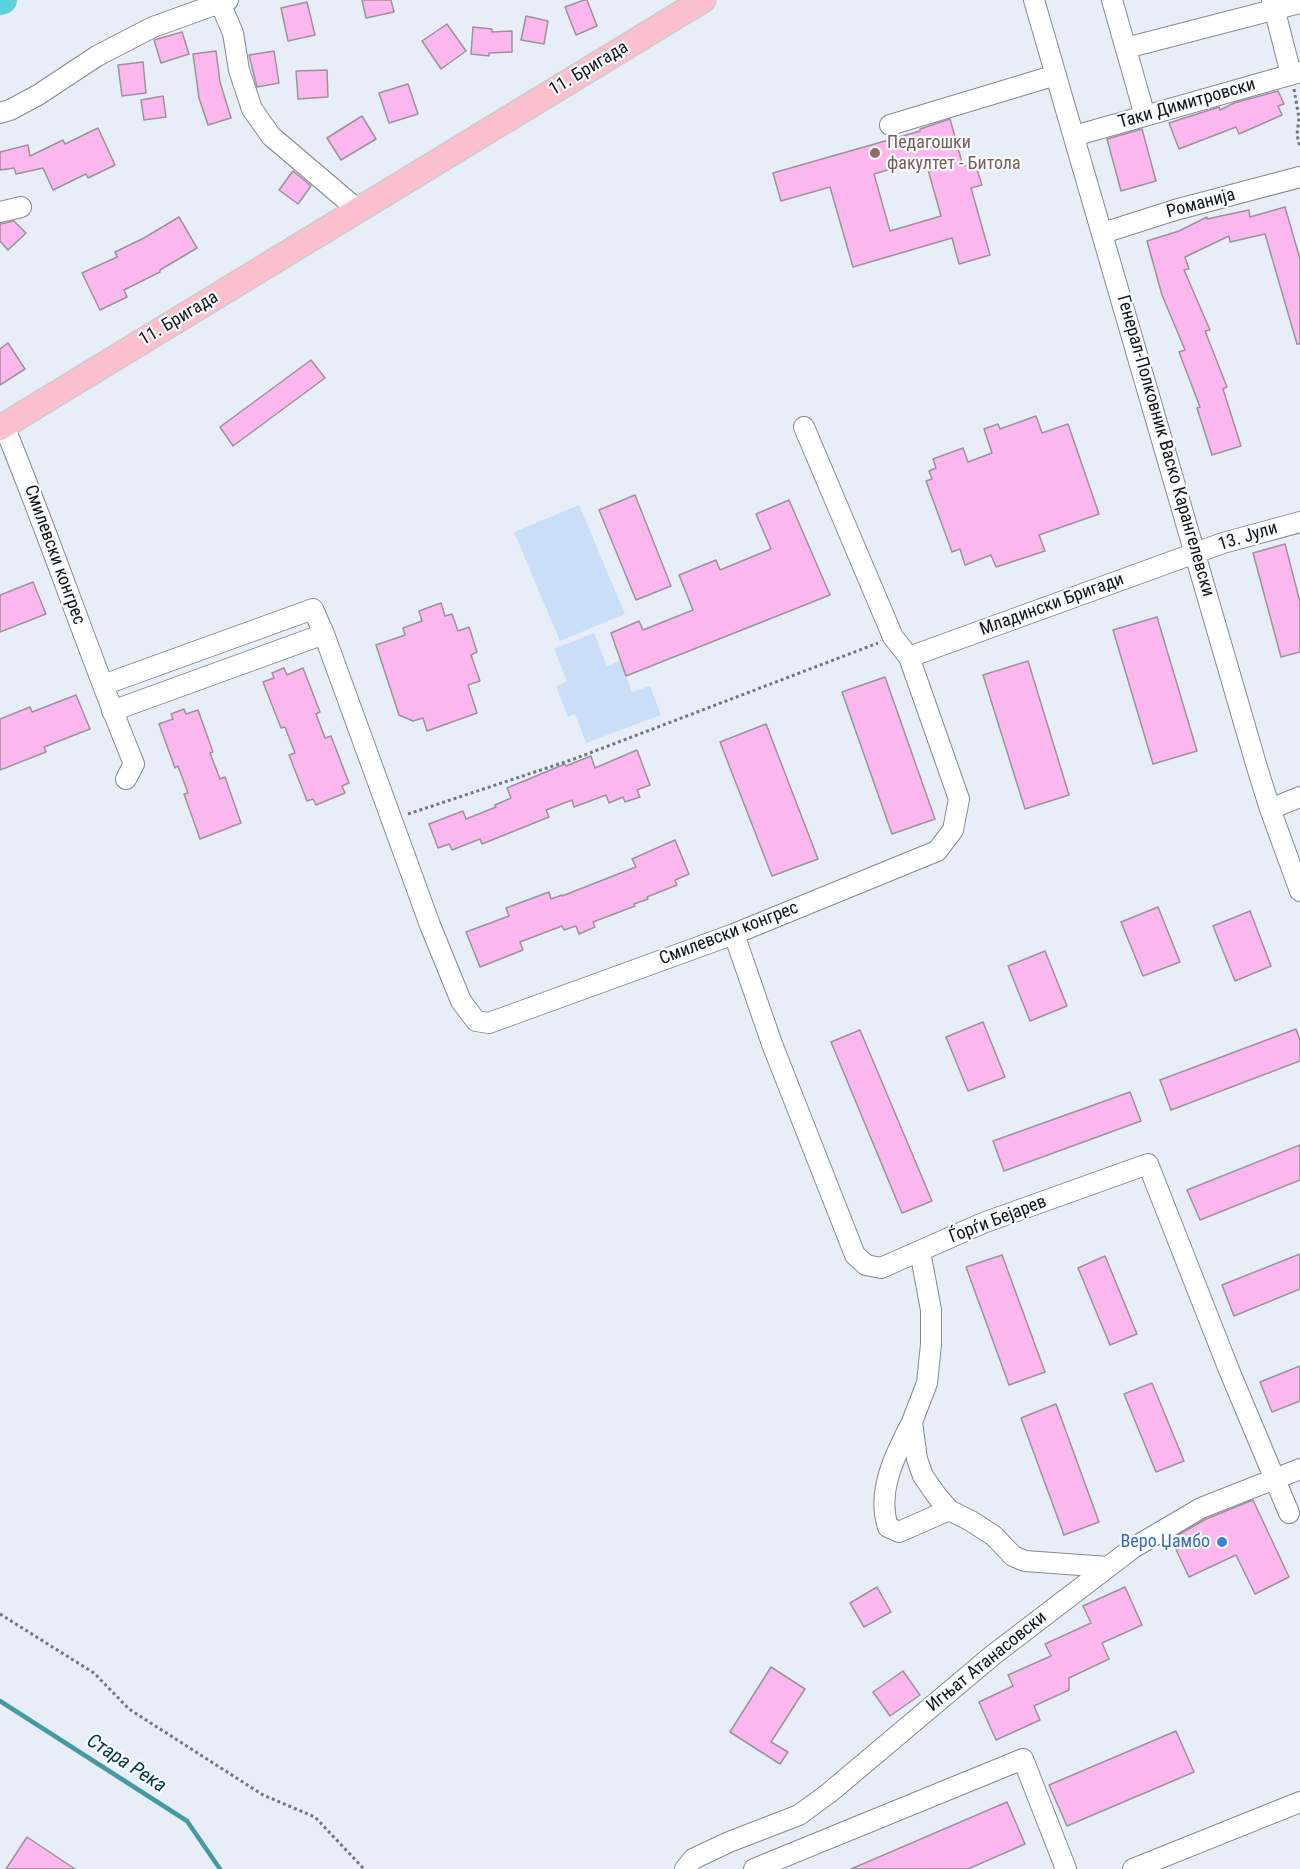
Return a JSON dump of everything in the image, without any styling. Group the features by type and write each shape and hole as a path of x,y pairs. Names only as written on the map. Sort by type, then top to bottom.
{"main road":[{"name":"11. Бригада","path":"2,427 698,1"}],"street":[{"name":"Генерал-Полковник Васко Карангелевски","path":"1034,0 1270,809 1300,891"},
{"path":"1112,0 1145,116"},
{"path":"0,113 38,95 97,56 153,27 224,2 233,33 239,70 252,109 271,136 358,210"},
{"path":"1126,48 1273,5 1300,3"},
{"path":"1273,5 1296,73"},
{"name":"Таки Димитровски","path":"1074,136 1296,73"},
{"path":"890,125 1056,75"},
{"name":"Романија","path":"1103,233 1175,210 1300,177"},
{"path":"0,212 21,207"},
{"name":"Смилевски конгрес","path":"2,427 35,501 48,541 134,764 126,779"},
{"name":"Смилевски конгрес","path":"103,684 313,609 430,925 461,1001 476,1021 489,1023 734,934 936,851 953,830 959,799 909,657 893,637 804,427"},
{"name":"13. Јули","path":"1196,553 1223,543 1300,522"},
{"name":"Младински Бригади","path":"909,657 1196,553"},
{"path":"112,711 324,634"},
{"path":"1270,809 1300,797"},
{"name":"Ѓорѓи Бејарев","path":"734,934 772,1044 855,1255 866,1265 881,1268 983,1223 1148,1164 1274,1478"},
{"path":"920,1251 931,1310 931,1344 927,1383 888,1477 885,1517 888,1527 899,1532 949,1510"},
{"path":"912,1422 917,1459 924,1476 949,1510 994,1536 1013,1556 1025,1561 1108,1567"},
{"name":"Игњат Атанасовски","path":"686,1869 693,1858 799,1815 836,1787 993,1655 1133,1548 1201,1508 1300,1469"},
{"path":"1274,1478 1289,1513"},
{"path":"754,1869 1023,1759 1066,1869"},
{"path":"1132,1869 1300,1802"}],"path":[{"path":"1296,73 1299,118 1297,135 1300,147"},
{"path":"391,819 574,759 893,637"},
{"path":"0,1614 94,1673 129,1708 148,1721 263,1795 315,1817 364,1869"}],"shaded area":[{"path":"579,505 625,614 560,641 514,532"},
{"path":"594,633 607,666 620,661 632,692 650,686 661,715 586,743 575,714 568,717 556,686 567,681 554,649"}],"building":[{"path":"362,0 391,0 394,12 366,18"},
{"path":"587,0 597,26 576,35 565,7"},
{"path":"307,2 315,35 288,41 281,8"},
{"path":"526,16 548,21 544,44 521,40"},
{"path":"447,24 466,51 441,69 422,41"},
{"path":"473,27 492,29 492,32 512,31 512,52 489,53 489,56 471,54"},
{"path":"182,32 189,54 161,63 154,40"},
{"path":"216,51 220,82 231,118 208,125 199,98 193,54"},
{"path":"274,51 279,83 257,87 249,55"},
{"path":"143,62 146,93 122,96 118,65"},
{"path":"327,70 328,97 298,99 296,71"},
{"path":"408,84 418,114 389,123 379,93"},
{"path":"1278,91 1284,104 1278,106 1282,115 1239,134 1236,127 1179,149 1169,123 1219,107 1220,110 1234,103"},
{"path":"163,96 166,117 144,120 141,100"},
{"path":"362,116 376,139 341,160 327,138"},
{"path":"950,119 963,166 975,163 982,185 971,188 990,255 959,264 952,238 853,267 830,187 781,201 773,173 920,131 920,129","holes":["925,159 941,216 890,231 874,174"]},
{"path":"98,128 115,165 88,178 86,174 53,190 43,168 16,174 14,168 0,170 0,152 28,145 30,156 63,140 65,144"},
{"path":"1142,129 1156,181 1121,191 1107,139"},
{"path":"293,171 311,186 298,204 279,190"},
{"path":"1285,207 1300,259 1300,344 1297,344 1265,234 1230,242 1229,236 1185,257 1189,269 1184,270 1210,330 1205,331 1227,387 1223,389 1241,446 1212,455 1197,408 1200,407 1179,352 1185,350 1162,295 1147,241 1179,231 1207,217 1207,219 1249,210 1250,217"},
{"path":"179,217 197,248 160,272 124,290 127,297 100,310 82,273 117,257 115,252"},
{"path":"14,221 26,233 8,250 0,241 0,224"},
{"path":"8,343 25,369 0,385 0,349"},
{"path":"311,360 325,378 233,446 220,427"},
{"path":"1036,416 1042,433 1068,424 1099,514 1039,535 1045,551 996,567 991,555 965,565 960,549 952,552 926,481 932,479 929,471 936,468 933,459 963,448 968,462 992,453 984,429 998,424 1000,429"},
{"path":"635,495 671,586 636,600 599,510"},
{"path":"789,500 830,595 626,676 611,633 639,621 643,630 693,610 679,575 716,560 720,570 771,549 756,514"},
{"path":"1285,544 1300,602 1300,652 1281,657 1253,553"},
{"path":"33,582 46,614 0,632 0,595"},
{"path":"441,603 445,616 452,614 458,631 469,627 477,652 471,655 480,681 468,685 477,713 427,731 423,718 413,721 399,715 376,645 405,635 403,628 422,621 419,611"},
{"path":"1157,617 1197,751 1153,764 1113,630"},
{"path":"1028,661 1069,795 1025,809 983,675"},
{"path":"284,668 287,675 303,668 320,712 316,714 325,738 331,736 349,783 342,786 345,793 316,805 313,799 307,801 289,755 295,753 285,727 281,728 263,682 274,678 272,673"},
{"path":"885,677 935,819 892,834 842,692"},
{"path":"76,695 90,729 44,747 46,752 0,770 0,719 30,707 32,712"},
{"path":"184,709 186,714 198,710 213,752 210,753 220,779 225,777 241,823 200,839 184,794 188,793 178,766 175,768 159,724 173,719 171,714"},
{"path":"766,724 818,859 772,876 720,742"},
{"path":"637,750 650,785 637,790 640,797 625,802 623,797 609,803 606,795 574,807 572,800 546,810 549,817 482,844 480,839 452,850 449,844 438,848 429,824 463,811 466,819 496,807 495,805 511,798 507,788 565,764 566,766 591,756 595,768"},
{"path":"675,840 689,874 675,880 677,885 647,897 648,899 634,904 635,906 593,922 595,927 579,934 576,926 564,930 562,926 520,942 523,950 480,967 466,932 509,916 506,908 549,892 551,899 562,896 636,867 632,859"},
{"path":"1158,907 1180,962 1143,976 1121,922"},
{"path":"1250,911 1271,966 1235,981 1213,926"},
{"path":"1045,951 1067,1006 1030,1021 1008,966"},
{"path":"983,1022 1005,1077 968,1091 946,1037"},
{"path":"1296,1029 1300,1040 1300,1061 1171,1110 1160,1080"},
{"path":"860,1030 932,1201 902,1213 831,1042"},
{"path":"1130,1092 1141,1121 1004,1171 993,1141"},
{"path":"1300,1145 1300,1180 1200,1220 1187,1190"},
{"path":"1300,1254 1300,1289 1234,1316 1222,1285"},
{"path":"1002,1255 1045,1372 1009,1385 966,1267"},
{"path":"1105,1256 1137,1334 1110,1345 1078,1268"},
{"path":"1300,1366 1300,1401 1272,1412 1260,1382"},
{"path":"1152,1383 1184,1461 1156,1472 1124,1394"},
{"path":"1056,1404 1099,1522 1064,1535 1021,1418"},
{"name":"Веро Џамбо","path":"1253,1500 1289,1577 1255,1594 1236,1555 1189,1577 1171,1539 1206,1519"},
{"path":"877,1587 891,1612 864,1627 850,1603"},
{"path":"1125,1587 1142,1625 1102,1643 1109,1659 1069,1678 1069,1690 1034,1706 1040,1720 996,1740 979,1702 1013,1686 1008,1675 1051,1656 1045,1644 1091,1623 1083,1606"},
{"path":"771,1667 805,1689 771,1742 788,1752 780,1764 730,1732"},
{"path":"903,1671 920,1695 890,1716 873,1692"},
{"path":"1176,1731 1194,1772 1067,1826 1049,1785"},
{"path":"1007,1802 1025,1844 968,1869 851,1869"},
{"path":"27,1837 75,1869 6,1869"}],"waterway":[{"name":"Стара Река","path":"0,1701 187,1821 220,1869"}],"place":[{"name":"Педагошки факултет - Битола","path":"875,153"},
{"name":"Веро Џамбо","path":"1222,1542"}]}
